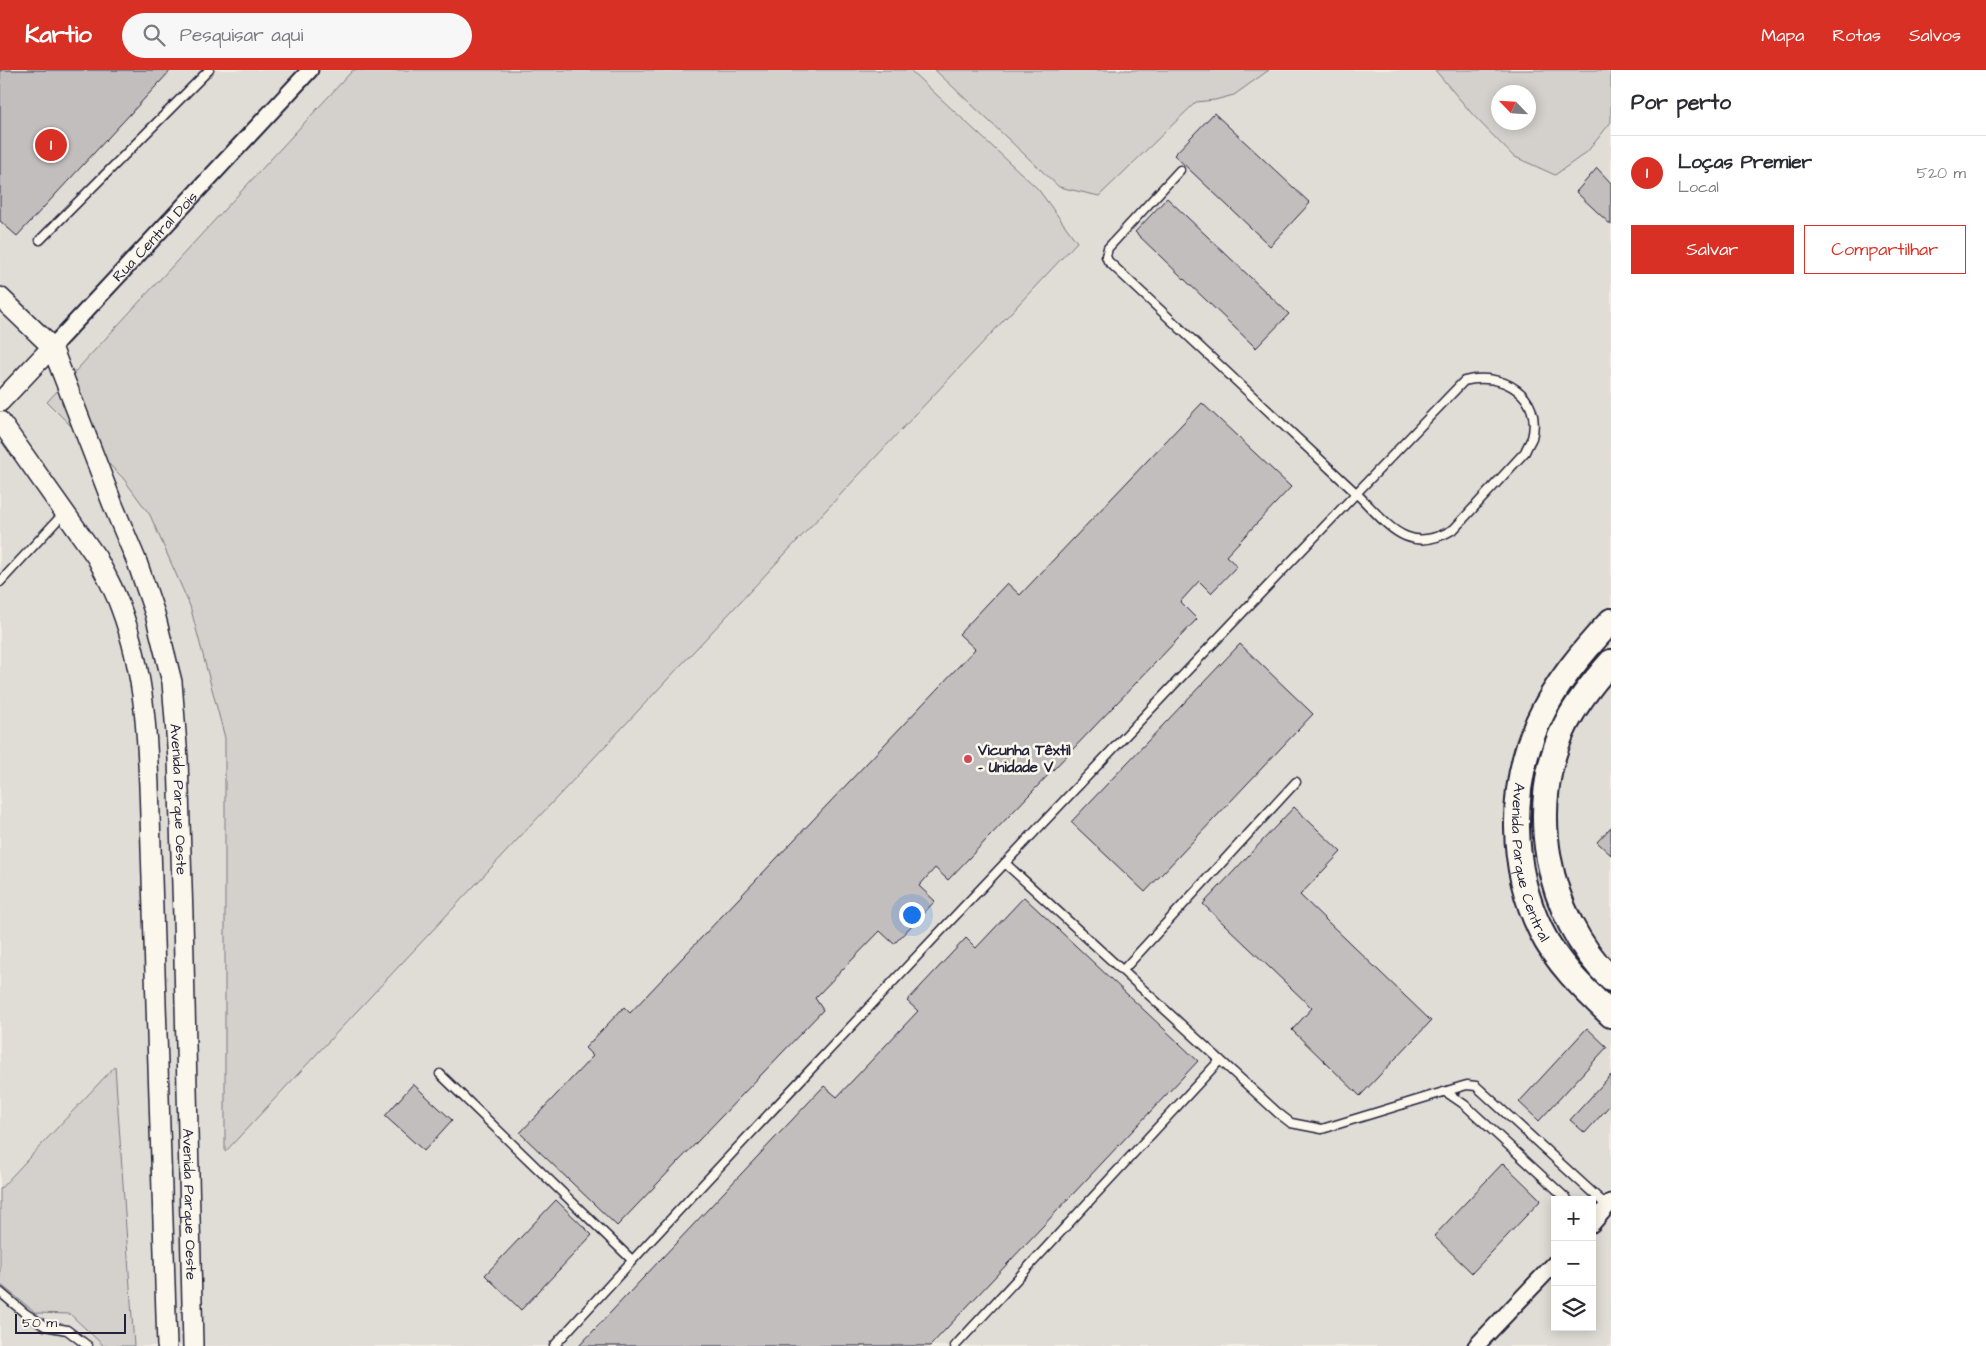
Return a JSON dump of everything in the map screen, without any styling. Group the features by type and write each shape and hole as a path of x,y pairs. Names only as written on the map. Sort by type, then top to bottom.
{"main road":[{"name":"Avenida Parque Central","path":"1611,621 1557,687 1538,722 1526,756 1519,790 1517,821 1518,850 1524,885 1541,932 1568,971 1611,1015"},
{"name":"Avenida Parque Central","path":"1611,662 1585,693 1566,724 1558,742 1550,771 1545,808 1548,859 1564,910 1579,940 1591,957 1611,978"}],"street":[{"name":"Rua Central Dois","path":"0,402 310,70"},
{"name":"Avenida Parque Oeste","path":"0,297 52,347 137,562 155,614 172,682 178,758 193,1346"},
{"name":"Avenida Parque Oeste","path":"0,421 97,558 120,604 136,656 147,729 167,1346"},
{"path":"1596,1219 1609,1204"},
{"path":"1476,1346 1551,1267"}],"lane":[{"path":"40,240 209,70"},
{"path":"554,1346 632,1260 1005,863 1356,493 1464,381 1477,377 1489,377 1504,382 1516,389 1528,402 1534,420 1532,438 1525,452 1454,529 1440,537 1424,541 1405,536 1393,528 1356,493 1108,261 1106,256 1108,248 1180,170"},
{"path":"0,582 64,513"},
{"path":"1123,970 1296,782"},
{"path":"1005,863 1291,1123 1322,1129 1467,1085 1476,1086 1609,1204"},
{"path":"955,1346 1220,1060"},
{"path":"440,1074 632,1260"},
{"path":"1446,1092 1465,1105 1564,1196"},
{"path":"0,1292 26,1314 45,1326 67,1330 88,1346"}],"shaded area":[{"path":"0,70 1611,70 1611,1346 0,1346"},
{"path":"353,70 910,70 1038,189 1077,242 225,1152 225,738 190,606 150,515 123,478 47,402"},
{"path":"935,70 1269,70 1234,95 1196,102 1099,196 1059,187"},
{"path":"1435,70 1611,70 1611,122 1587,152 1555,175 1513,156 1473,115"},
{"path":"115,1066 134,1346 104,1346 70,1314 36,1313 0,1284 0,1189"}],"building":[{"path":"0,70 171,70 17,236 0,221"},
{"path":"1214,113 1310,203 1270,246 1174,155"},
{"path":"1597,168 1611,183 1611,225 1576,192"},
{"path":"1167,198 1289,314 1256,348 1135,232"},
{"name":"Vicunha Têxtil - Unidade V","path":"1202,403 1291,487 1226,556 1237,566 1211,593 1199,581 1180,602 1197,619 948,880 935,868 919,886 935,901 894,944 880,931 815,998 823,1010 617,1226 520,1133 593,1056 585,1048 624,1007 630,1013 975,649 959,634 1007,583 1020,595"},
{"name":"Vicunha Têxtil - Unidade V","path":"1240,644 1313,714 1145,892 1071,822"},
{"path":"1294,807 1341,852 1300,895 1431,1021 1360,1096 1292,1030 1312,1008 1203,904"},
{"path":"1611,827 1611,855 1597,842"},
{"path":"1024,897 1198,1061 930,1346 579,1346 824,1086 837,1097 918,1011 907,1001 966,938 976,948"},
{"path":"1587,1028 1607,1047 1539,1121 1519,1102"},
{"path":"1611,1075 1611,1104 1585,1133 1570,1120"},
{"path":"413,1084 452,1120 424,1151 385,1116"},
{"path":"1503,1163 1541,1200 1472,1273 1434,1236"},
{"path":"556,1200 592,1235 521,1310 485,1275"}],"place":[{"name":"Loças Premier","path":"51,145"},
{"name":"Vicunha Têxtil - Unidade V","path":"968,759"}]}
